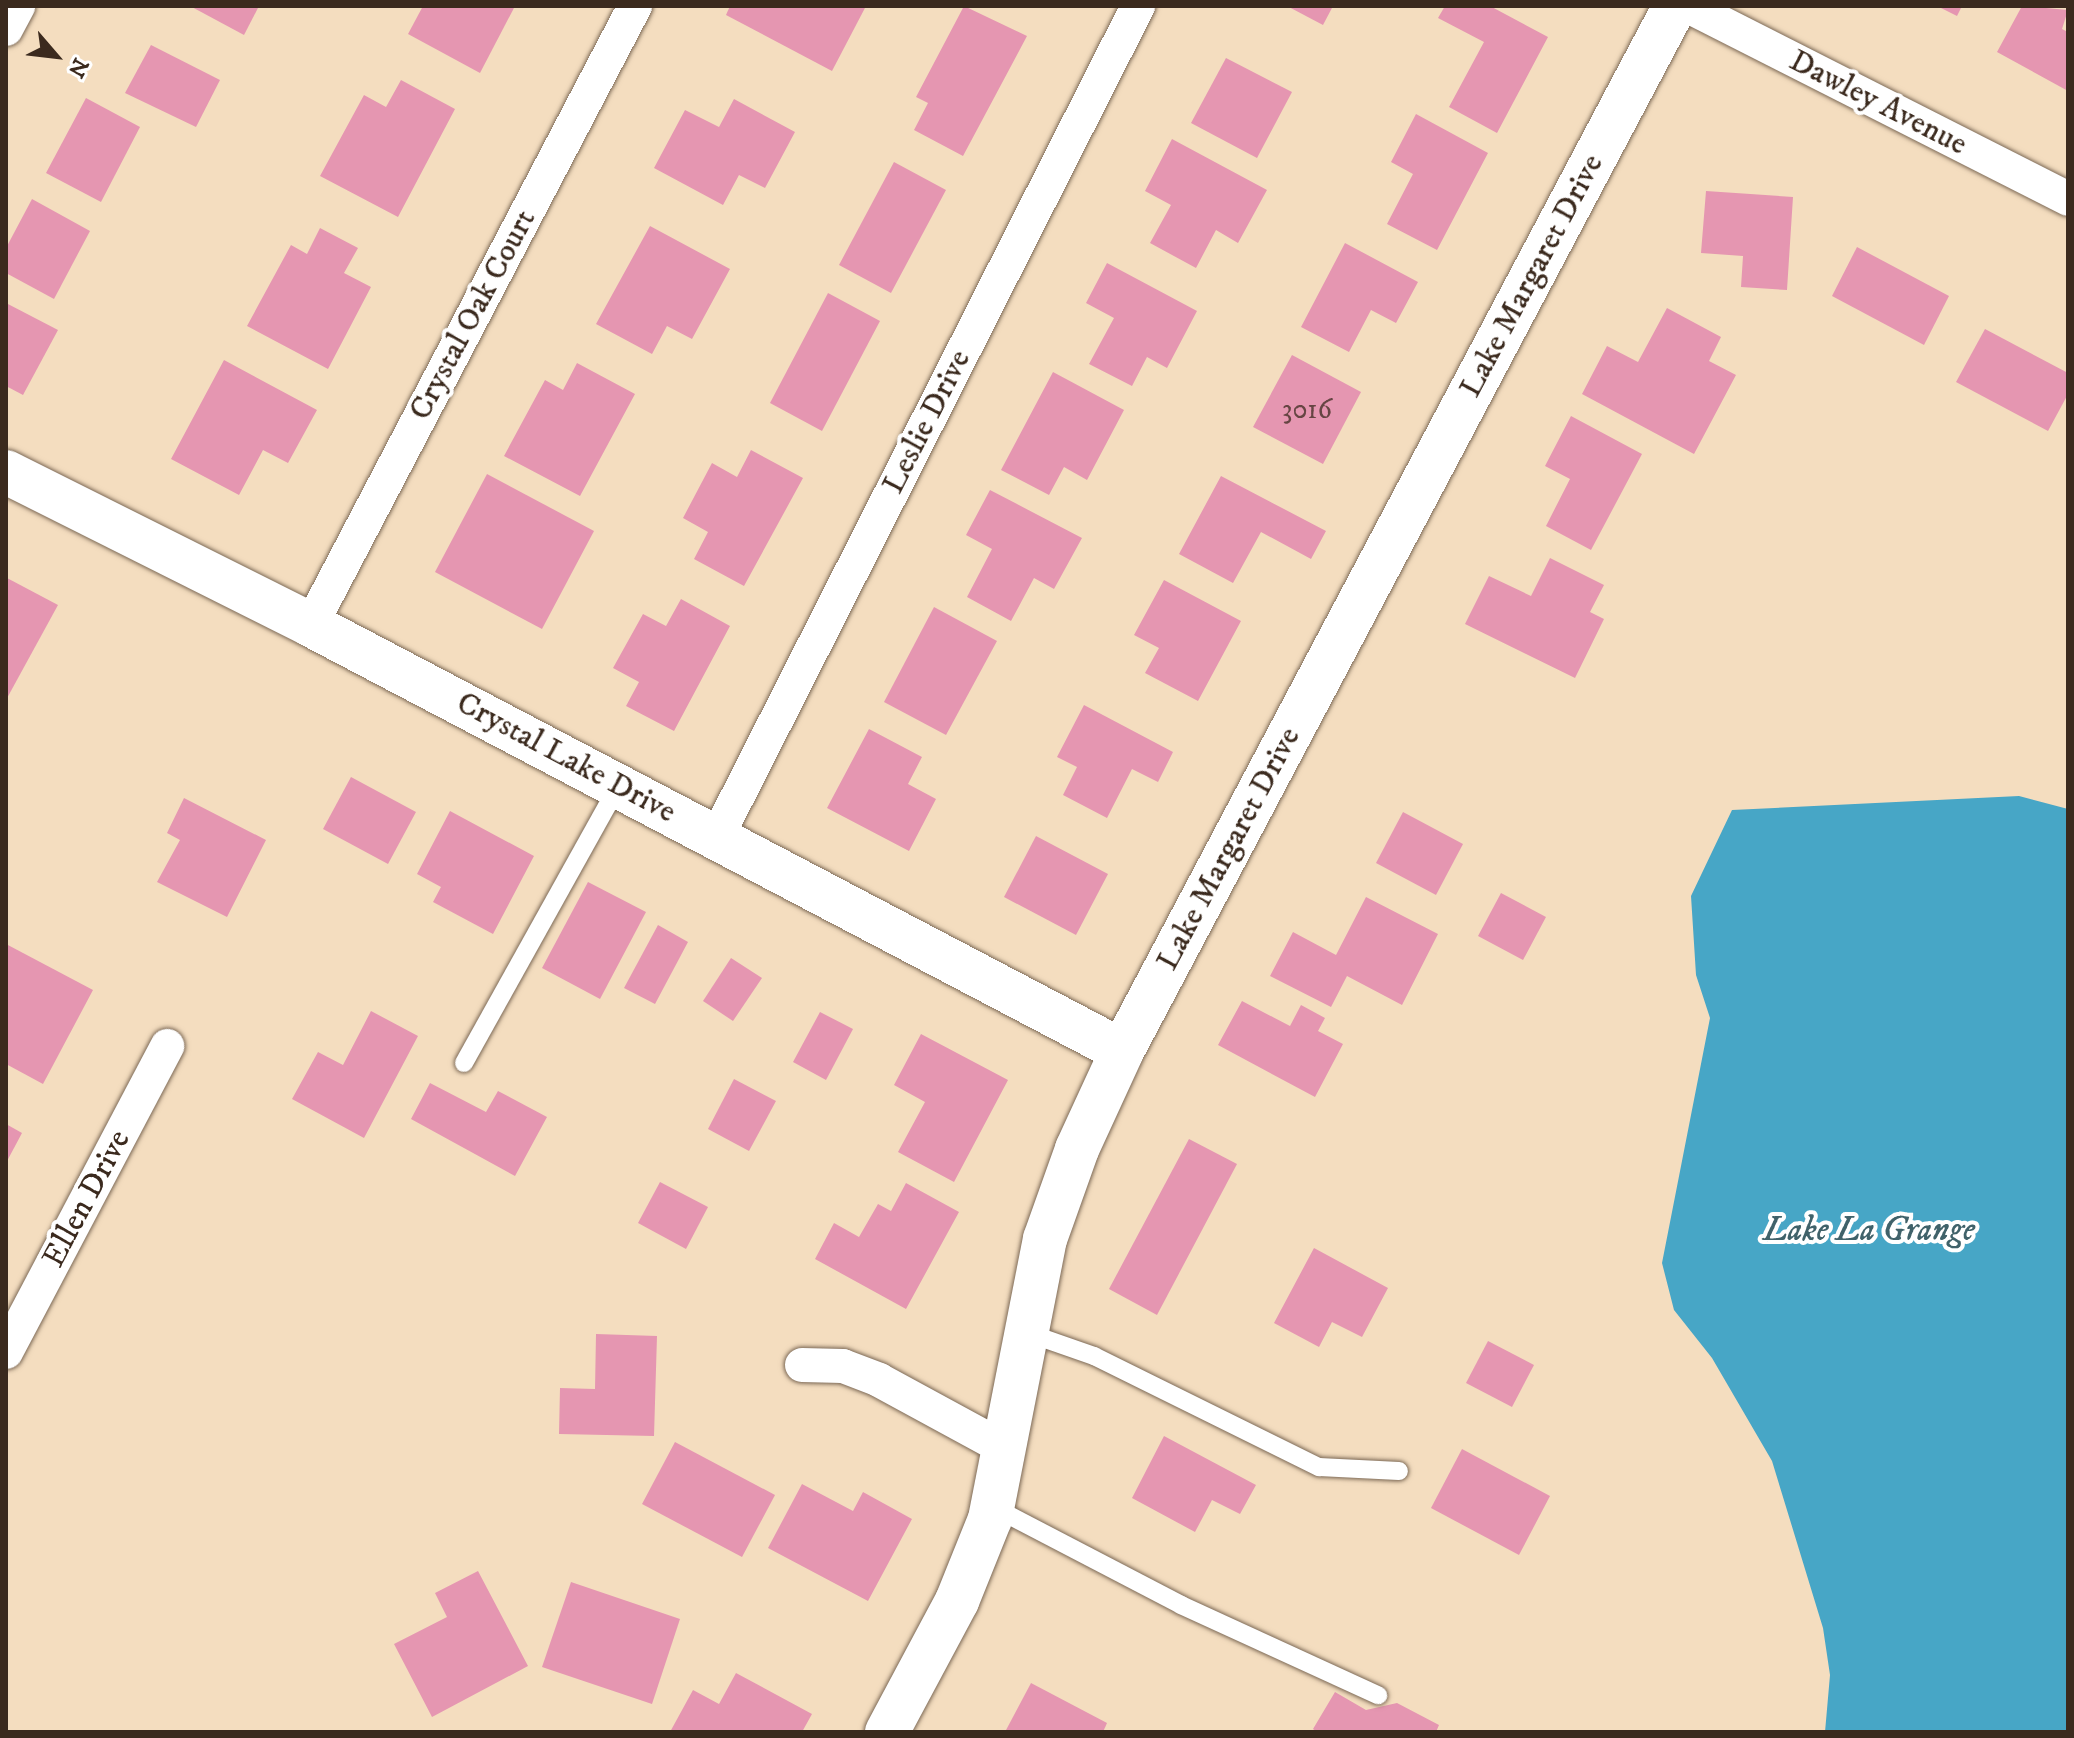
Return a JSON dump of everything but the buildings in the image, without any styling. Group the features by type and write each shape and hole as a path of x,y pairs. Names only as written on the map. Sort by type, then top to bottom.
{"street":[{"path":"6,29 18,6"},
{"name":"Crystal Oak Court","path":"311,625 635,6"},
{"name":"Leslie Drive","path":"717,837 1138,6"},
{"name":"Lake Margaret Drive","path":"887,1732 957,1601 993,1507 1045,1239 1077,1149 1122,1051 1675,6"},
{"name":"Dawley Avenue","path":"1688,6 2068,199"},
{"name":"Crystal Lake Drive","path":"6,472 311,625 1122,1051"},
{"name":"Ellen Drive","path":"6,1352 167,1046"},
{"path":"802,1365 843,1366 879,1380 1006,1449"}],"lane":[{"path":"464,1063 618,786"},
{"path":"1028,1333 1094,1356 1319,1467 1399,1471"},
{"path":"993,1507 1181,1605 1378,1695"}],"water":[{"name":"Lake La Grange","path":"2019,796 2068,809 2068,1732 1825,1732 1830,1675 1823,1628 1772,1461 1712,1358 1674,1310 1662,1263 1710,1018 1696,975 1691,896 1732,810"}]}
